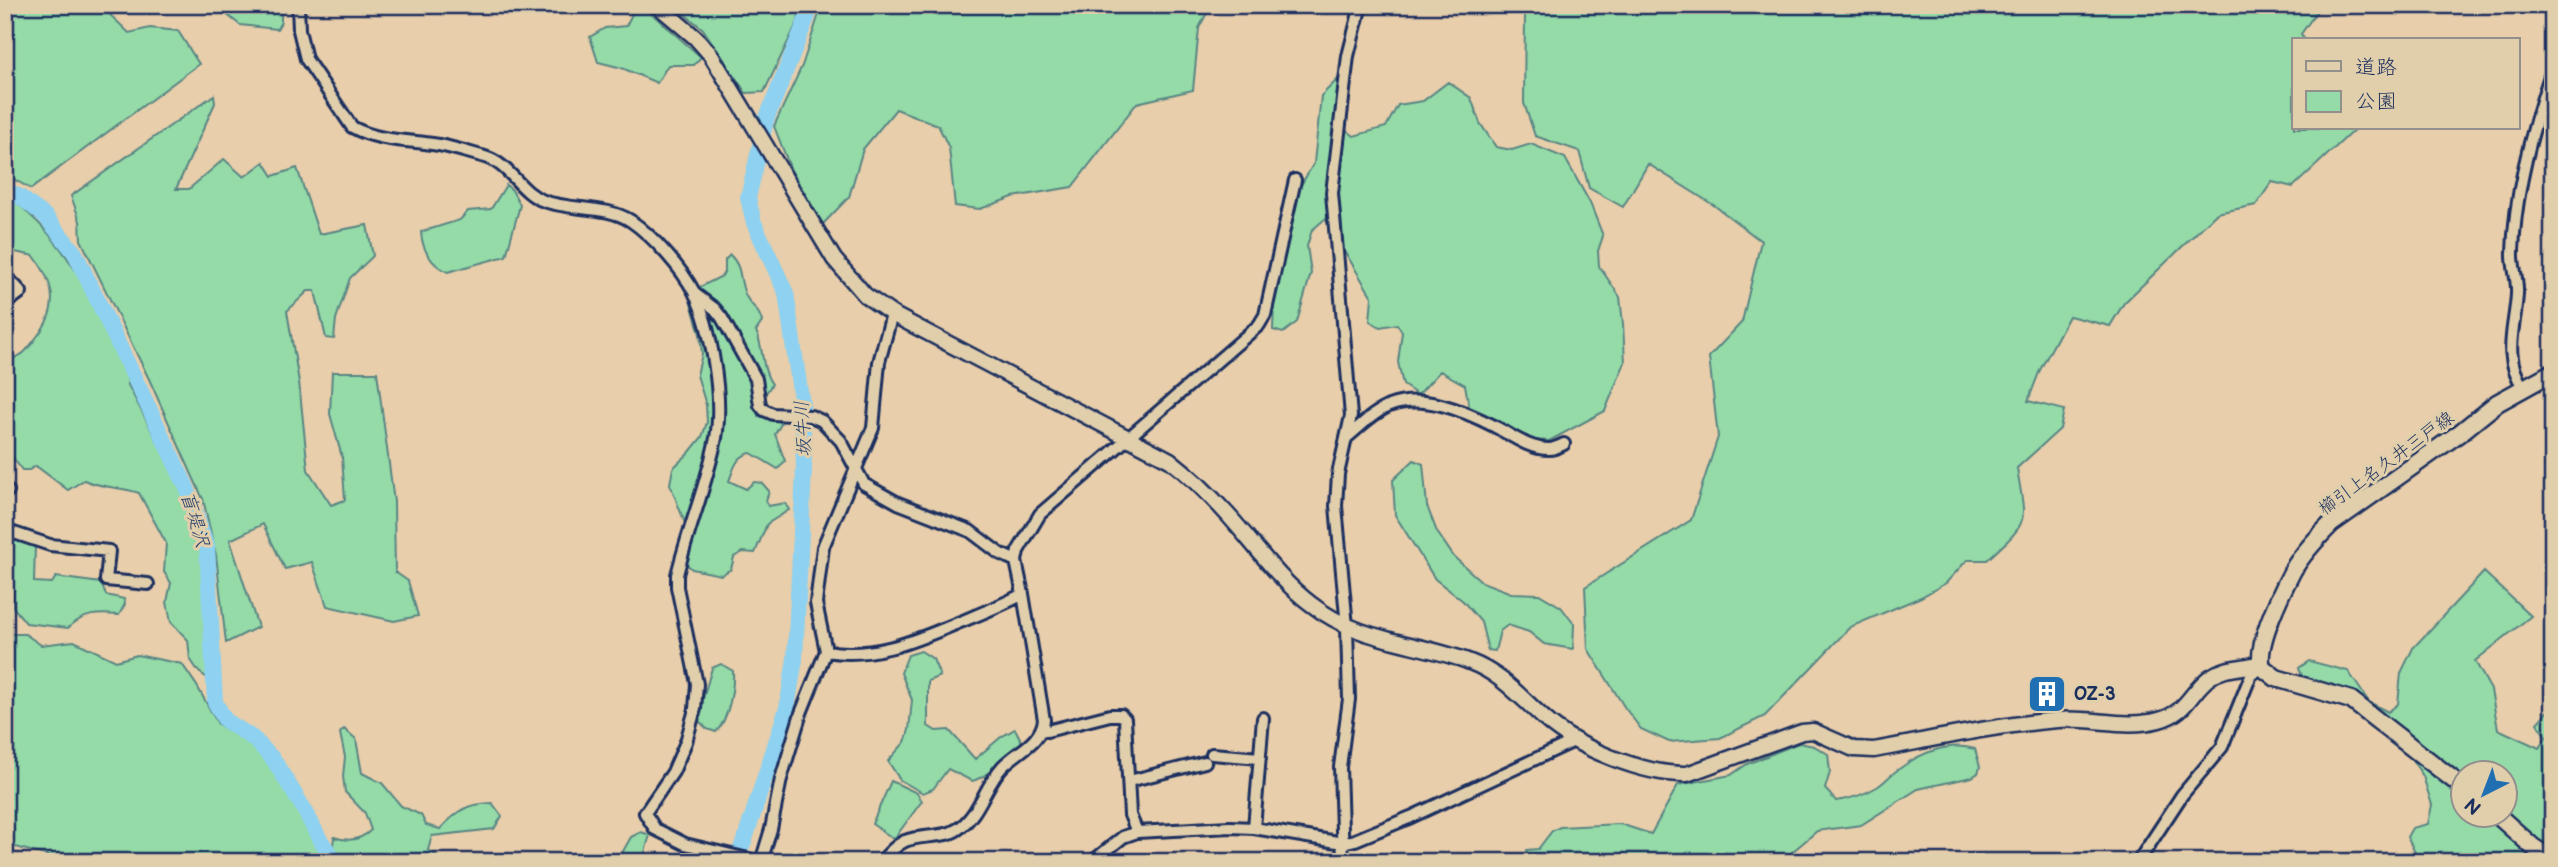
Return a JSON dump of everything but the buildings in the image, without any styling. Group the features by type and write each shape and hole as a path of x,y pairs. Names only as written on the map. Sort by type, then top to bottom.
{"main road":[{"name":"櫛引上名久井三戸線","path":"2261,665 2260,652 2293,570 2331,524 2466,429 2497,403 2553,372"},
{"path":"2261,665 2276,678 2351,700 2450,778"},
{"path":"2512,828 2553,860"}],"street":[{"path":"298,5 299,30 306,59 352,127 394,140 439,145 489,158 498,163 532,196 545,202 595,209 625,218 663,250 695,294 722,318 755,379 760,405 764,411 811,416 822,421 841,441 864,484 878,494 955,524 1016,561"},
{"path":"657,5 696,38 711,55 834,259 865,295 892,314 1170,460 1192,477 1291,586 1326,615 1347,627 1398,644 1469,662 1494,674 1574,741 1599,752 1669,775 1687,774 1802,732 1813,731 1854,749 1874,750 2059,719 2144,722 2160,720 2180,711 2208,678 2225,669 2261,665"},
{"path":"1343,862 1340,767 1349,699 1347,627 1336,506 1338,474 1351,416 1332,193 1348,56 1362,5"},
{"path":"2523,387 2517,378 2510,354 2517,287 2513,244 2524,167 2553,67"},
{"path":"880,862 903,842 917,837 950,833 965,823 1004,765 1033,742 1043,730 1044,720 1016,561 1018,551 1040,514 1259,325 1265,315 1295,180"},
{"path":"5,275 20,292 5,304"},
{"path":"695,294 708,334 718,409 716,435 702,494 677,575 677,587 697,684 695,709 686,743 673,772 645,813 654,829 685,844 761,862 781,779 801,713 826,651 816,591 823,547 873,428 878,362 892,314"},
{"path":"1346,438 1380,410 1409,401 1458,410 1526,444 1551,449 1564,444"},
{"path":"5,530 50,544 108,551 106,580 148,584"},
{"path":"826,651 866,652 907,644 1023,594"},
{"path":"2138,862 2182,795 2222,747 2251,675 2261,665"},
{"path":"1043,730 1121,715 1126,724 1130,815 1137,832"},
{"path":"1254,828 1263,718"},
{"path":"1091,862 1123,837 1137,832 1230,827 1254,828 1343,843 1355,840 1574,741"},
{"path":"1129,781 1209,758 1259,758"}],"green space":[{"path":"5,5 100,5 129,33 150,28 178,31 199,64 31,189 5,174"},
{"path":"225,5 281,5 281,22 277,29 240,25 225,13"},
{"path":"673,5 801,5 798,21 764,92 746,93 703,29"},
{"path":"822,5 1211,5 1199,28 1193,90 1137,103 1072,187 1013,197 980,209 955,206 949,148 938,125 896,109 863,149 849,197 823,224 791,170 774,126 802,66"},
{"path":"1510,5 2321,5 2301,34 2304,38 2292,38 2292,130 2354,130 2293,187 2272,182 2256,205 2217,213 2124,303 2110,326 2069,316 2040,370 2028,401 2064,410 2060,429 2017,468 2022,520 2012,537 1987,560 1967,560 1946,583 1921,597 1850,627 1765,716 1720,738 1669,742 1641,729 1588,649 1585,587 1691,520 1718,437 1709,357 1742,322 1761,241 1715,206 1648,164 1623,207 1589,188 1579,151 1535,136 1524,103 1525,15"},
{"path":"635,8 645,8 701,57 694,65 668,65 657,83 622,68 598,62 590,37 605,28 626,26"},
{"path":"1340,77 1336,122 1354,136 1386,127 1398,105 1423,101 1448,82 1471,98 1480,123 1496,147 1512,150 1531,144 1565,158 1590,203 1603,236 1598,251 1599,266 1620,297 1625,362 1605,411 1549,441 1532,440 1469,407 1465,385 1440,371 1418,395 1403,385 1398,362 1402,332 1397,324 1380,327 1370,321 1372,297 1325,219 1312,230 1307,246 1311,273 1297,322 1283,333 1273,330 1274,302 1301,185 1314,163 1321,96"},
{"path":"214,95 215,103 176,189 189,189 224,159 244,177 264,162 273,176 297,168 319,234 367,225 373,256 350,278 336,319 334,339 326,338 315,291 308,291 287,311 299,382 308,470 331,505 345,500 342,457 330,414 332,372 377,372 394,502 395,572 408,581 418,616 394,621 327,606 312,562 285,569 263,524 230,540 258,627 226,643 216,555 203,499 149,379 81,240 80,221 71,196"},
{"path":"506,185 520,205 506,256 448,272 432,261 423,244 421,232 460,220 468,211 491,209"},
{"path":"5,199 20,206 45,230 73,266 127,370 128,385 180,485 202,550 210,674 206,677 190,659 188,640 171,622 167,602 171,583 164,572 166,543 139,493 84,480 68,490 36,466 22,470 11,455 5,456 5,361 23,353 36,338 48,317 52,297 47,277 34,256 5,250"},
{"path":"730,255 737,265 744,292 760,314 762,322 756,331 766,372 772,384 757,407 758,416 778,420 781,424 775,434 785,461 778,469 751,453 736,463 729,481 746,489 754,482 762,483 769,491 766,501 768,506 785,503 789,510 767,524 755,553 743,552 734,557 731,569 721,575 692,569 684,562 691,539 670,484 673,468 702,437 707,422 706,405 697,375 702,354 700,334 690,300 698,288 722,276 725,260"},
{"path":"1414,460 1423,464 1427,506 1437,532 1454,557 1482,582 1511,593 1539,594 1561,607 1574,624 1573,649 1544,644 1529,632 1508,625 1500,631 1495,651 1488,650 1481,622 1463,601 1435,579 1395,515 1393,480"},
{"path":"12,538 35,545 34,582 52,583 56,577 101,583 106,595 124,599 125,604 119,615 92,615 80,619 68,628 26,623 13,607 13,590 5,588 5,554 10,553"},
{"path":"2484,572 2531,616 2475,661 2491,690 2498,729 2539,748 2546,737 2537,723 2553,705 2553,862 2420,862 2407,837 2412,828 2428,824 2432,805 2423,776 2396,736 2303,679 2299,668 2309,661 2348,671 2369,702 2388,712 2398,704 2401,673 2413,648"},
{"path":"5,634 25,634 41,645 74,641 116,661 137,655 182,664 218,724 246,741 267,759 296,804 319,849 330,862 70,862 5,844"},
{"path":"921,651 933,659 940,676 928,681 928,726 936,731 949,730 975,759 1015,729 1022,742 992,770 979,778 972,781 948,769 933,789 923,793 900,780 888,761 905,742 909,730 912,700 901,673 908,655"},
{"path":"721,664 733,671 733,686 730,703 716,732 707,729 697,719 712,668"},
{"path":"344,729 356,739 362,773 382,783 401,806 421,815 426,825 440,829 463,809 483,804 492,803 502,816 494,829 432,836 428,850 446,862 343,862 333,846 334,837 354,840 371,830 365,813 345,792 345,757 340,733"},
{"path":"1799,743 1814,746 1828,754 1830,772 1825,789 1836,801 1872,790 1916,758 1935,750 1955,746 1975,749 1980,767 1978,773 1972,777 1918,789 1861,825 1817,831 1792,852 1791,862 1525,862 1527,850 1538,849 1552,831 1560,827 1620,824 1651,834 1678,785 1731,775 1747,764"},
{"path":"891,781 917,793 922,801 894,839 872,824"},
{"path":"641,832 650,835 642,862 617,862 631,837"}],"waterway":[{"name":"坂牛川","path":"735,862 745,839 787,708 795,659 804,469 802,405 786,293 754,223 748,198 766,120 810,5"},
{"name":"盲堤沢","path":"5,190 20,197 45,216 75,253 187,488 207,546 215,702 225,720 254,739 273,759 336,862"}],"place":[{"name":"OZ-3","path":"2047,694"}]}
